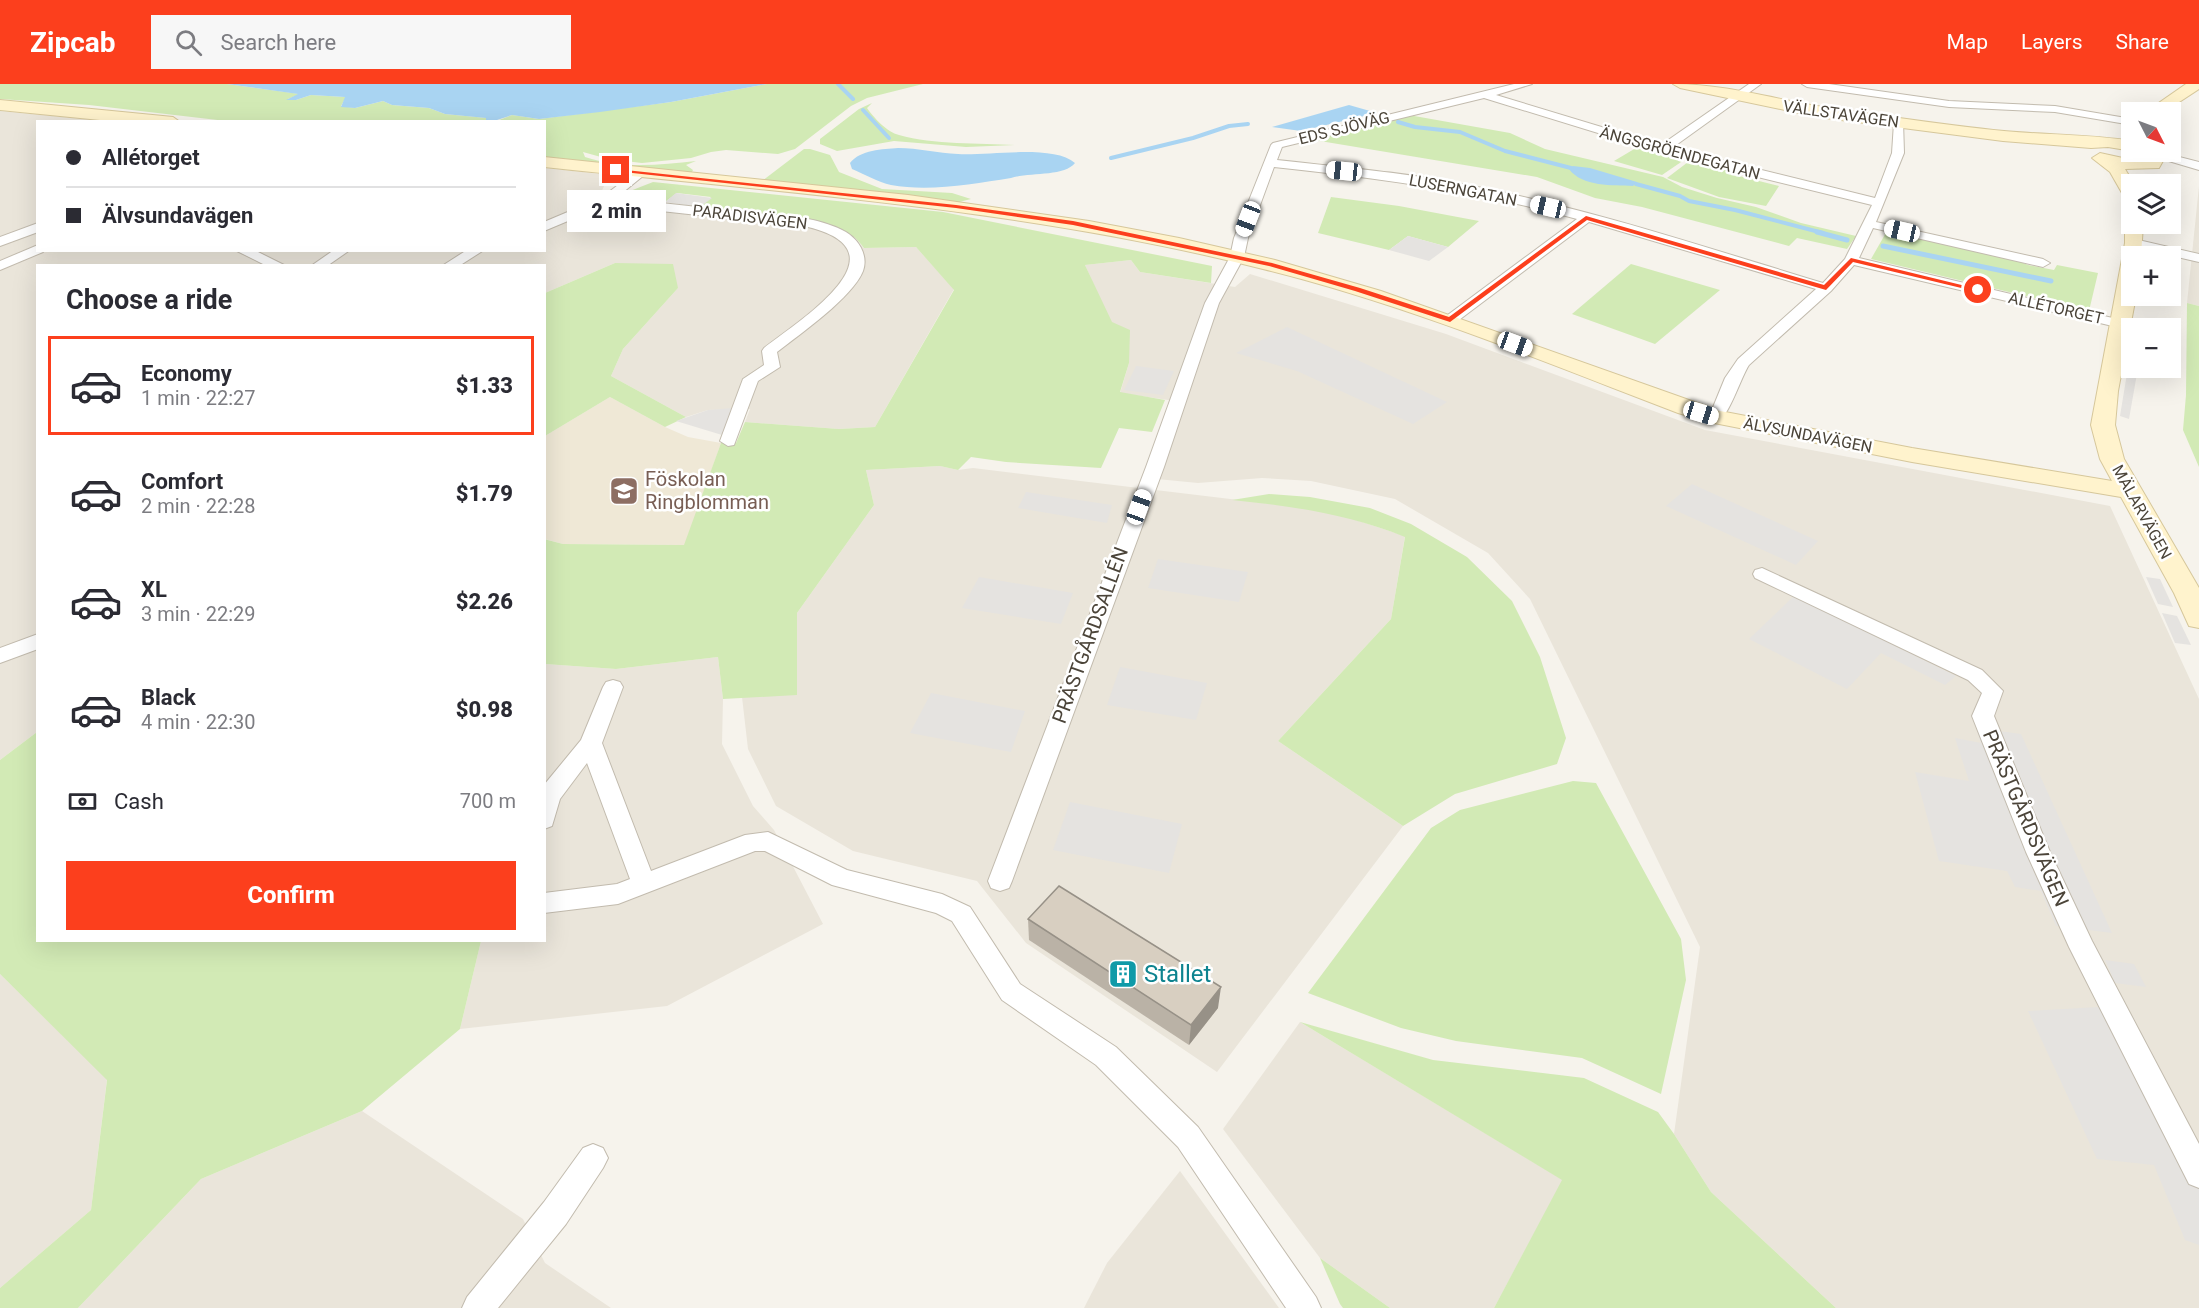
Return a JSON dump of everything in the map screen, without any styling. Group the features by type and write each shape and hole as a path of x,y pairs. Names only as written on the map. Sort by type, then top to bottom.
{"street":[{"name":"EDS SJÖVÄG","path":"1237,257 1240,238 1277,144 1527,84"},
{"name":"VÄLLSTAVÄGEN","path":"1680,84 1818,112 2003,136 2096,153"},
{"path":"1663,149 1756,84"},
{"path":"1807,84 1949,104 2055,109 2121,120"},
{"path":"2166,86 2191,87"},
{"path":"2169,102 2191,87"},
{"name":"ÄNGSGRÖENDEGATAN","path":"1484,94 1547,116 1663,149 1777,180 1879,203"},
{"path":"0,105 153,120"},
{"path":"1716,417 1733,378 1743,362 1826,288 1851,260 1870,224 1898,153 1899,123"},
{"path":"2096,153 2108,142 2121,136"},
{"path":"2108,142 2121,144"},
{"path":"2096,153 2121,155"},
{"path":"2096,153 2116,169 2121,177"},
{"name":"ÄLVSUNDAVÄGEN","path":"546,162 983,210 1073,223 1237,257 1358,290 1450,320 1686,408 1716,417 1911,455 2130,491"},
{"path":"2136,174 2145,162"},
{"path":"2171,162 2199,167"},
{"name":"LUSERNGATAN","path":"1269,163 1454,187 1548,207 1826,288"},
{"name":"PARADISVÄGEN","path":"546,226 605,201 639,173"},
{"name":"PARADISVÄGEN","path":"605,201 808,223 845,236 854,246 858,261 856,273 846,288 769,351 772,367 752,379 728,441"},
{"path":"1450,320 1586,218"},
{"path":"1870,224 2043,263"},
{"path":"0,242 36,228"},
{"name":"MÄLARVÄGEN","path":"2122,318 2134,234"},
{"path":"2137,234 2199,258"},
{"path":"0,266 36,250"},
{"path":"247,252 275,264"},
{"path":"320,264 341,252"},
{"path":"452,264 474,252"},
{"name":"PRÄSTGÅRDSALLÉN","path":"1000,881 1155,467 1212,303 1237,257"},
{"name":"ALLÉTORGET","path":"1851,260 2121,324"},
{"name":"MÄLARVÄGEN","path":"2121,324 2107,391 2103,425 2112,459 2188,593 2199,619"},
{"name":"PRÄSTGÅRDSVÄGEN","path":"1762,574 1975,675 1993,691 1983,716 2038,852 2082,946 2199,1174"},
{"path":"0,656 36,642"},
{"path":"546,810 549,796 591,743 613,687"},
{"path":"591,743 644,884"},
{"path":"546,903 618,894 753,842 768,841 841,878 942,904 961,914 1011,992 1106,1056 1188,1137 1305,1308"},
{"path":"478,1308 555,1213 593,1158"}],"shaded area":[{"path":"0,111 94,120 36,120 36,252 546,252 546,168 609,175 600,195 810,221 836,227 853,236 864,248 916,247 954,289 875,427 839,429 745,422 750,409 708,410 686,417 611,376 623,349 678,288 615,263 546,293 546,264 36,264 36,733 0,760"},
{"path":"2199,186 2199,306 2187,303"},
{"path":"676,193 712,198 700,207 665,202"},
{"path":"1408,236 1448,247 1429,261 1389,250"},
{"path":"1131,260 1140,272 1235,287 1250,274 1446,334 1705,430 2110,506 2199,699 2199,1308 1836,1308 1711,1192 1674,1134 1700,947 1530,599 1488,553 1395,499 1311,481 1262,478 1198,483 1157,479 1182,402 1120,393 1129,363 1085,265"},
{"path":"1287,327 1447,402 1413,424 1297,371 1236,353"},
{"path":"1136,366 1174,371 1163,395 1124,390"},
{"path":"2126,378 2136,378 2129,419 2120,416"},
{"name":"Föskolan Ringblomman","path":"610,397 688,437 721,443 685,545 563,544 546,539 546,435"},
{"path":"733,408 722,435 676,421 708,410"},
{"path":"940,466 958,470 973,468 1289,506 1341,515 1405,536 1391,619 1278,741 1403,826 1217,1072 1026,943 977,881 853,851 776,806 748,749 742,697 797,694 797,613 874,505 866,470"},
{"path":"1692,484 1818,541 1796,565 1666,506"},
{"path":"1026,492 1112,505 1107,523 1018,508"},
{"path":"1158,559 1248,572 1239,602 1148,588"},
{"path":"979,577 1073,593 1061,624 962,608"},
{"path":"2146,577 2160,579 2173,607 2158,604"},
{"path":"1794,596 1956,676 1945,685 1881,653 1847,689 1749,639"},
{"path":"2162,613 2177,616 2191,645 2175,643"},
{"path":"718,657 723,699 722,744 753,806 774,830 823,924 667,1006 460,1029 481,942 546,942 546,664 616,669"},
{"path":"1120,667 1207,683 1196,720 1107,705"},
{"path":"931,693 1025,711 1011,752 910,733"},
{"path":"1976,728 2021,734 2112,933 2056,926 2041,891 2015,887 2007,871 1939,861 1915,772 1969,781 1955,738 1981,743"},
{"path":"1070,802 1182,824 1169,873 1053,850"},
{"path":"2105,960 2134,964 2146,987 2115,983"},
{"path":"0,974 107,1079 91,1210 0,1288"},
{"path":"2117,1006 2199,1165 2199,1245 2185,1240 2154,1165 2097,1159 2028,1011"},
{"path":"1300,1022 1563,1180 1494,1308 1390,1308 1320,1258 1223,1129"},
{"path":"362,1111 523,1219 545,1263 611,1308 78,1308 201,1179"},
{"path":"1180,1171 1279,1308 1084,1308 1107,1263"}],"green space":[{"path":"0,84 227,84 300,94 288,99 296,100 311,95 346,97 341,106 355,108 383,101 392,105 429,108 445,114 487,118 486,120 217,120 89,105 0,99"},
{"path":"767,84 923,84 867,98 851,106 795,149 778,154 726,150 691,158 642,163 608,159 583,152 585,157 626,165 696,161 686,165 693,170 691,174 546,157 546,120 499,120 512,115 539,119 671,102"},
{"path":"872,103 867,108 873,116 885,128 899,135 942,142 1015,145 966,147 894,141 837,151 820,144 820,139 859,109"},
{"path":"1403,114 1510,133 1545,149 1663,177 1682,187 1717,198 1756,207 1801,223 1856,236 1847,249 1797,238 1789,246 1642,207 1595,198 1537,177 1314,140"},
{"path":"1641,145 1687,158 1662,175 1614,161"},
{"path":"804,149 830,155 839,172 882,189 952,193 971,199 959,202 762,181"},
{"path":"1692,159 1738,172 1735,175 1779,186 1766,206 1719,197 1667,178"},
{"path":"653,182 943,212 1212,266 1211,283 1140,272 1131,260 1085,265 1112,322 1130,330 1129,363 1120,392 1165,400 1152,432 1119,428 1101,468 1006,462 971,457 958,470 940,466 866,470 874,505 797,613 797,695 723,699 718,657 616,669 546,664 546,540 563,544 684,545 721,443 736,443 745,422 839,429 875,427 954,290 916,247 864,248 851,235 820,223 778,215 700,207 711,197 677,193 665,202 624,198 625,193"},
{"path":"1331,197 1399,206 1479,221 1448,247 1408,236 1389,250 1318,233"},
{"path":"1887,231 2014,259 2028,265 2054,270 2057,265 2098,273 2089,311 1871,259"},
{"path":"615,263 673,264 678,288 623,349 611,376 686,417 665,427 610,397 546,435 546,293"},
{"path":"1631,264 1720,290 1655,344 1572,314"},
{"path":"2187,303 2199,306 2199,467 2183,430 2186,395"},
{"path":"1269,494 1310,497 1370,508 1411,524 1467,557 1512,601 1540,657 1566,738 1557,764 1455,794 1403,826 1278,741 1391,619 1405,537 1363,522 1320,512 1232,500"},
{"path":"36,733 36,942 481,942 460,1029 362,1111 201,1179 78,1308 0,1308 0,1288 91,1210 107,1080 0,974 0,760"},
{"path":"1573,781 1596,783 1681,939 1686,980 1661,1094 1582,1058 1456,1041 1401,1028 1308,993 1431,828 1460,810"},
{"path":"1300,1022 1433,1060 1584,1078 1658,1112 1711,1192 1836,1308 1494,1308 1562,1180"},
{"path":"1320,1258 1390,1308 1343,1308"}],"water":[{"path":"227,84 767,84 671,102 600,112 539,119 512,115 497,120 445,114 429,108 392,105 383,101 355,108 341,107 345,97 311,95 296,100 286,100 298,94"},
{"path":"1349,105 1377,113 1301,131 1272,127"},
{"path":"898,148 958,154 1036,152 1065,157 1075,163 1055,172 966,185 920,188 891,185 852,169 850,163 860,155"},
{"path":"1573,166 1590,168 1637,182 1633,186 1590,182 1575,175 1569,169"}],"building":[{"path":"1059,886 1221,987 1191,1025 1028,919"}],"waterway":[{"path":"838,84 853,99"},
{"path":"863,110 889,138"},
{"path":"1398,122 1415,127 1460,132 1505,151 1571,168"},
{"path":"1111,158 1193,138 1229,126 1248,124"},
{"path":"1636,184 1680,196 1689,201 1735,210 1823,233"},
{"path":"1817,232 1847,240"},
{"path":"1883,246 2051,281"}],"place":[{"name":"Föskolan Ringblomman","path":"624,491"},
{"name":"Stallet","path":"1123,974"}],"route":[{"path":"616,170 983,210 1073,223 1270,265 1430,312 1450,320 1586,218 1826,288 1851,260 1978,290"}]}
